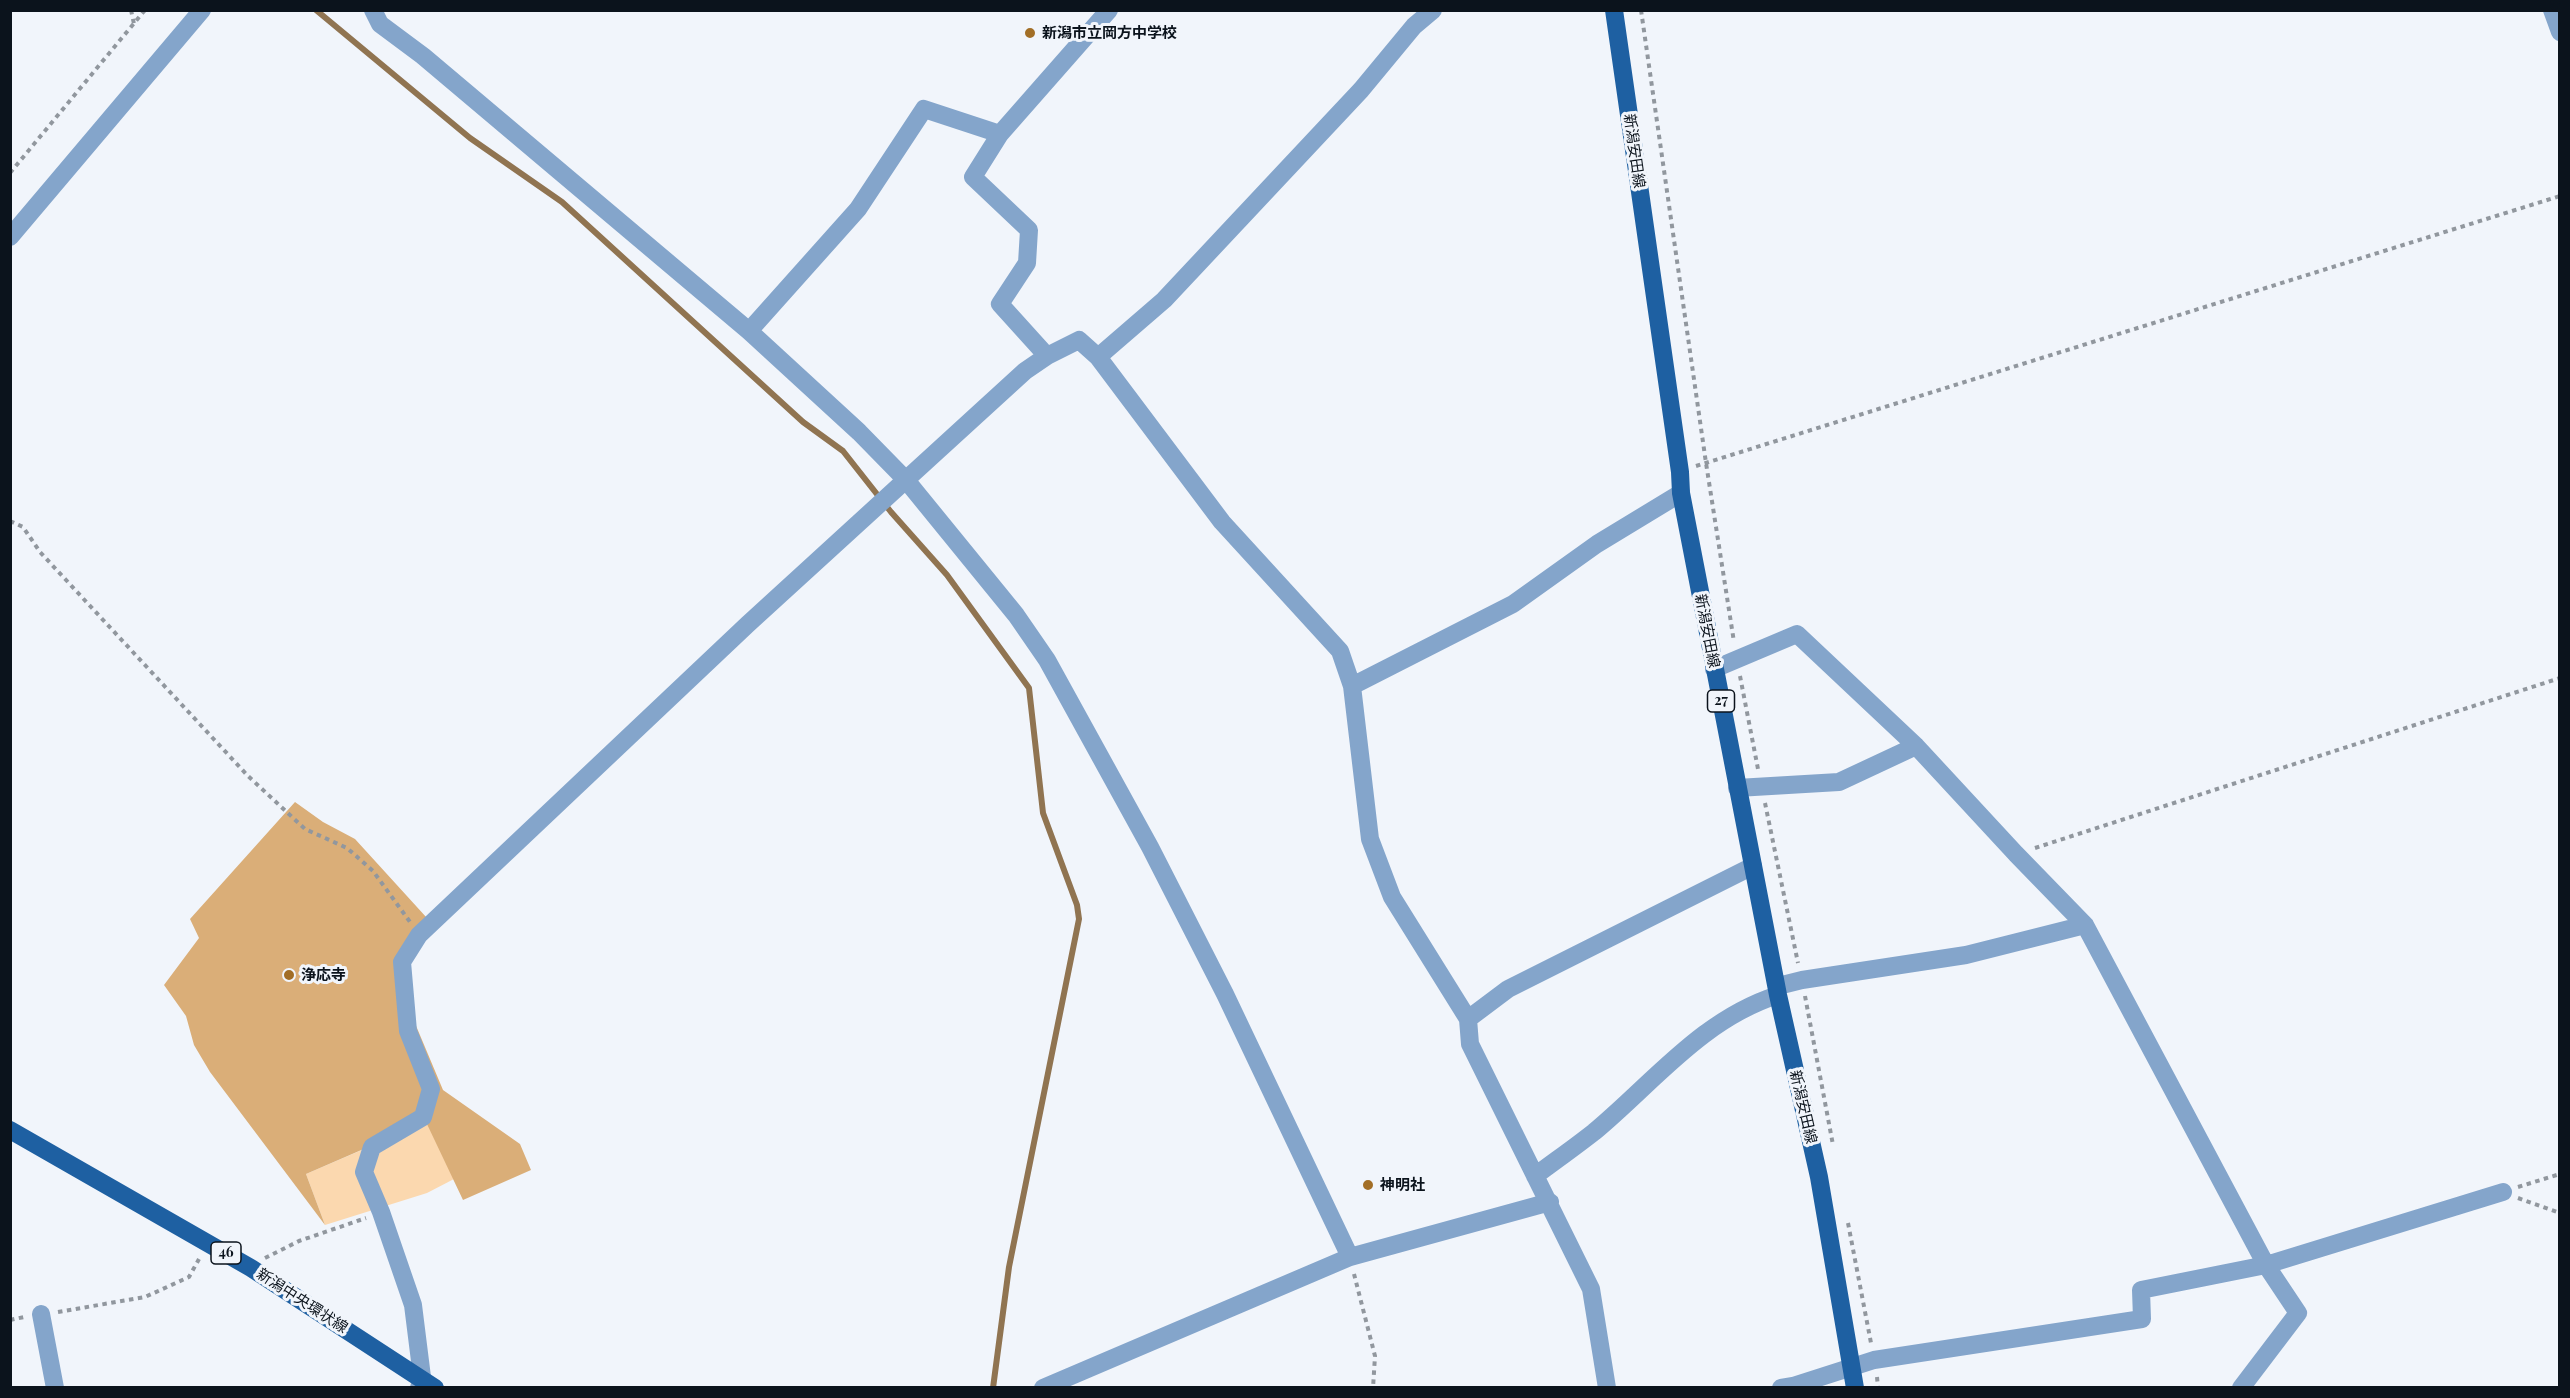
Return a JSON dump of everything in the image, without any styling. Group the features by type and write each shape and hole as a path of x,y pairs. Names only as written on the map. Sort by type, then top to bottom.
{"main road":[{"name":"新潟安田線","path":"1614,10 1680,471 1681,493 1737,788 1819,1177 1855,1388"},
{"name":"新潟中央環状線","path":"10,1130 251,1268 425,1384"}],"street":[{"path":"10,237 202,10"},
{"path":"372,10 380,24 423,56 749,331 859,432 906,480 1016,615 1047,660 1150,847 1215,973 1350,1257"},
{"path":"1047,356 1000,304 1027,263 1029,230 973,177 1000,134 1109,10"},
{"path":"1098,357 1164,300 1361,90 1414,26 1433,10"},
{"path":"2552,10 2559,32"},
{"path":"749,331 858,209 924,109 1000,134"},
{"path":"425,1384 413,1305 381,1212 364,1172 372,1148 423,1117 431,1089 408,1031 402,962 419,934 748,624 1025,371 1047,356 1079,340 1098,357 1222,522 1340,651 1352,686 1370,839 1392,897 1468,1019 1470,1044 1592,1289 1607,1388"},
{"path":"1352,686 1513,604 1597,544 1681,493"},
{"path":"1714,669 1797,634 1916,746 2085,925 2266,1265 2298,1313 2241,1388"},
{"path":"1737,788 1839,782 1916,746"},
{"path":"1468,1019 1508,989 1753,866"},
{"path":"1535,1176 1593,1132 1701,1035 1738,1012 1802,980 1966,955 2085,925"},
{"path":"1781,1388 1874,1360 2142,1319 2141,1290 2266,1265 2503,1192"},
{"path":"1043,1388 1350,1257 1550,1202"},
{"path":"40,1314 55,1388"}],"path":[{"path":"131,10 134,25"},
{"path":"10,173 145,10"},
{"path":"1641,10 1706,463 1737,659 1835,1153"},
{"path":"1680,471 2559,196"},
{"path":"10,521 23,527 40,552 248,776 305,829 347,848 373,871 419,934"},
{"path":"2016,854 2559,678"},
{"path":"2503,1192 2559,1174"},
{"path":"2503,1192 2559,1213"},
{"path":"251,1268 269,1254 289,1245 381,1212"},
{"path":"1848,1222 1878,1388"},
{"path":"10,1320 145,1297 189,1277 208,1243"},
{"path":"1350,1257 1375,1356 1373,1388"}],"shaded area":[{"path":"295,802 323,822 355,839 437,929 417,946 401,990 443,1090 520,1144 531,1170 463,1200 426,1122 306,1174 325,1225 210,1072 194,1045 186,1016 164,985 199,938 190,919"},
{"path":"427,1122 454,1179 427,1193 325,1225 306,1174"}],"waterway":[{"path":"316,10 470,138 562,202 803,422 843,451 891,512 947,575 1029,688 1043,813 1077,905 1079,919 1009,1267 993,1388"}],"place":[{"name":"新潟市立岡方中学校","path":"1030,33"},
{"name":"浄応寺","path":"289,975"},
{"name":"神明社","path":"1368,1185"}]}
